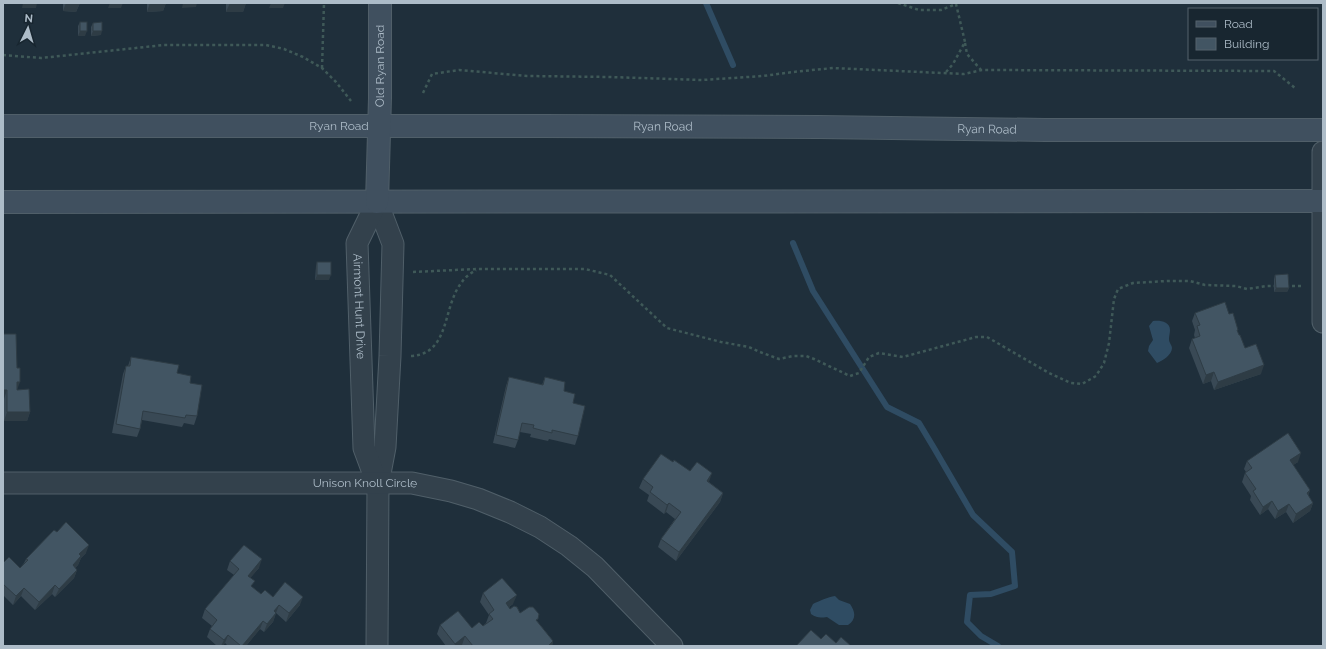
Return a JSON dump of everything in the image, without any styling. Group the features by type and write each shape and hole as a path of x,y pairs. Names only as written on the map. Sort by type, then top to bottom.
{"main road":[{"name":"Old Ryan Road","path":"377,202 380,3"},
{"name":"Ryan Road","path":"3,126 819,127 1045,130 1323,130"},
{"path":"3,202 1323,201"}],"street":[{"path":"1323,152 1323,322"},
{"name":"Airmont Hunt Drive","path":"377,202 357,243 364,448 378,484"},
{"name":"Airmont Hunt Drive","path":"377,202 393,244 386,432 378,484 377,646"},
{"name":"Unison Knoll Circle","path":"3,483 412,483 451,491 504,509 540,527 569,546 595,567 672,646"}],"path":[{"path":"322,68 324,3"},
{"path":"898,3 919,10 941,10 956,4 967,54 982,70"},
{"path":"946,73 953,64 964,42"},
{"path":"3,55 41,58 164,45 266,45 284,49 303,57 322,68 336,82 351,101"},
{"path":"423,93 432,74 459,70 527,76 702,80 763,76 833,68 964,74 982,70 1274,72 1295,88"},
{"path":"406,272 476,269 585,269 610,275 667,328 721,342 749,347 779,359 793,356 806,356 814,358 850,376 859,373 869,357 879,353 903,356 976,337 987,337 1049,374 1071,383 1082,384 1096,376 1104,363 1109,342 1114,299 1118,289 1133,283 1167,281 1190,281 1205,285 1236,286 1247,289 1267,286 1322,285"},
{"path":"405,356 415,356 432,349 440,338 451,304 462,282 476,269"}],"water":[{"path":"1153,321 1161,321 1170,327 1169,340 1172,346 1172,351 1169,355 1157,363 1148,351 1153,340 1149,326"},
{"path":"835,596 839,600 850,604 853,609 854,618 848,625 839,625 827,617 822,618 811,614 810,610 813,604"}],"building":[{"path":"80,22 87,22 87,31 80,31"},
{"path":"102,22 102,31 93,31 93,23"},
{"path":"317,262 331,262 331,275 317,275"},
{"path":"1288,274 1289,288 1276,288 1275,275"},
{"path":"1225,302 1229,314 1233,313 1237,330 1245,348 1256,344 1264,365 1218,382 1214,372 1206,375 1192,339 1200,336 1197,326 1200,325 1195,313"},
{"path":"3,334 16,334 17,368 20,368 20,382 17,382 17,390 29,389 30,412 7,412 7,390 3,390"},
{"path":"131,357 179,365 177,373 191,376 190,383 202,385 197,416 186,415 185,418 143,411 140,429 116,424 126,366 130,366"},
{"path":"509,377 543,385 545,377 565,382 564,391 575,394 573,403 585,406 578,436 552,430 552,433 533,428 534,425 522,423 518,440 496,435"},
{"path":"1288,433 1301,453 1290,460 1310,490 1307,493 1313,503 1296,514 1289,504 1278,511 1272,501 1263,507 1253,491 1256,489 1245,473 1252,468 1247,461"},
{"path":"661,454 673,462 674,460 690,471 697,462 712,473 707,481 723,493 679,552 661,539 681,512 669,503 667,505 650,492 653,487 643,479"},
{"path":"66,522 89,545 79,554 81,556 73,565 77,570 59,589 55,585 39,602 24,588 16,596 3,584 3,563 9,557 20,568 28,560 26,559 54,530 57,532"},
{"path":"244,545 262,559 248,576 255,581 251,586 261,594 265,590 273,597 285,582 303,597 289,613 279,605 274,611 276,613 267,624 263,621 241,646 228,635 224,640 210,629 217,620 205,609 239,569 230,561"},
{"path":"502,578 517,595 506,603 510,609 514,606 517,607 520,613 529,607 533,607 539,614 538,619 536,620 553,641 548,646 473,646 465,636 455,644 440,625 458,611 472,628 479,622 483,626 493,619 489,614 494,610 483,593"},
{"path":"811,630 821,639 826,634 836,643 841,637 851,646 796,646"}],"waterway":[{"path":"706,3 733,65"},
{"path":"793,243 813,291 887,407 919,423 973,515 1012,552 1015,586 991,594 970,595 967,622 981,636 998,646"}]}
